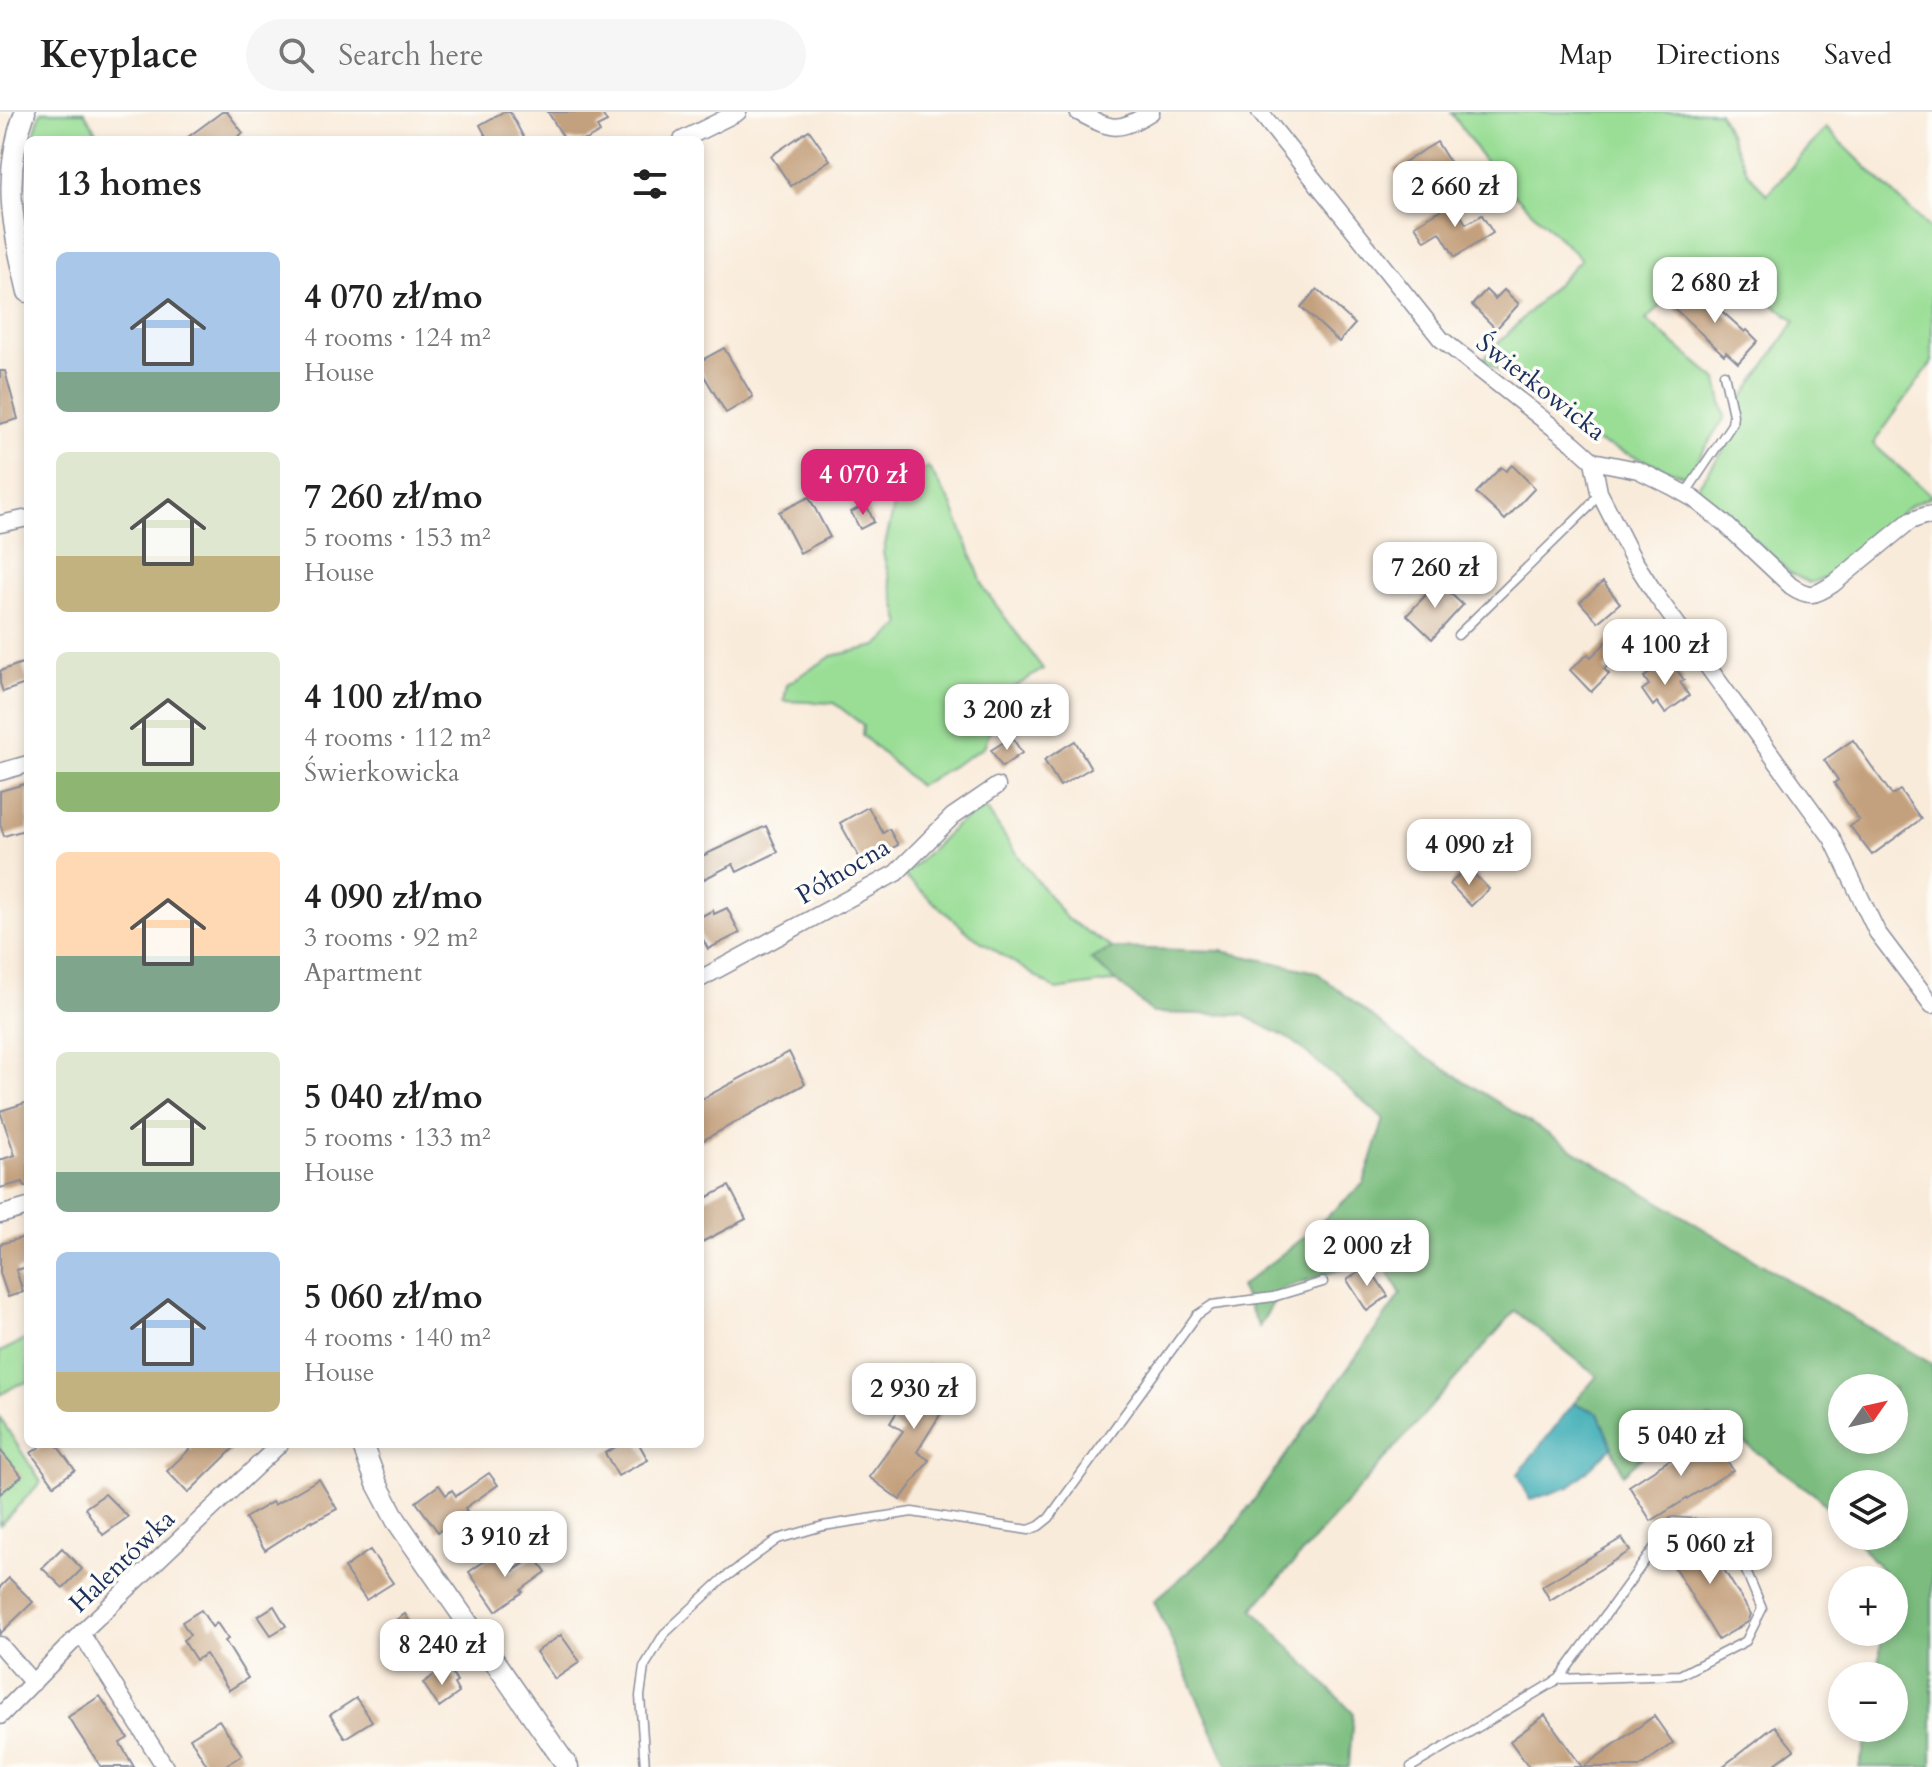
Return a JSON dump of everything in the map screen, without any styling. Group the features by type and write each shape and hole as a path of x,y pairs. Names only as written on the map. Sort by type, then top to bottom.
{"street":[{"path":"24,274 6,177 25,112"},
{"path":"690,136 738,112"},
{"path":"1078,112 1106,127 1130,125 1151,112"},
{"name":"Świerkowicka","path":"1260,112 1441,339 1593,461 1638,470 1685,494 1723,522 1801,593 1810,595 1833,584 1910,521 1927,515 1932,517"},
{"path":"1593,461 1599,492 1633,559 1832,838 1877,932 1932,1005"},
{"path":"0,524 24,519"},
{"path":"0,772 24,765"},
{"name":"Północna","path":"704,977 896,873 953,816 997,786"},
{"path":"0,1215 24,1208"},
{"name":"Halentówka","path":"0,1716 81,1633 276,1448"},
{"path":"364,1448 377,1484 396,1520 568,1767"},
{"path":"81,1633 165,1767"},
{"path":"0,1645 33,1683"}],"lane":[{"path":"1685,494 1732,424 1733,415 1724,374"},
{"path":"1458,635 1588,508 1599,492"},
{"path":"645,1767 640,1696 644,1667 664,1634 723,1579 778,1539 823,1526 912,1512 1029,1530 1039,1526 1049,1518 1197,1315 1212,1305 1273,1297 1323,1282"},
{"path":"1411,1767 1559,1679 1673,1522 1707,1524 1743,1564 1762,1609 1746,1641 1680,1675 1559,1679"}],"green space":[{"path":"41,112 84,112 99,136 33,136"},
{"path":"1451,112 1719,112 1747,171 1767,195 1826,128 1932,231 1932,362 1873,444 1932,496 1911,505 1826,578 1809,583 1790,573 1696,489 1743,423 1741,401 1795,321 1710,257 1646,320 1717,380 1725,417 1687,477 1592,440 1483,359 1581,259 1493,174"},
{"path":"928,467 952,505 985,590 1043,669 1004,694 984,747 919,786 862,735 863,725 834,703 784,701 787,684 832,656 877,646 901,625 883,553 898,490"},
{"path":"986,808 1066,918 1112,948 1091,960 1116,981 1057,990 971,935 904,876 956,825"},
{"path":"1112,948 1222,951 1316,972 1410,1047 1580,1154 1932,1364 1932,1767 1859,1767 1866,1742 1908,1742 1908,1662 1880,1662 1880,1646 1908,1646 1908,1566 1879,1566 1864,1550 1908,1550 1908,1470 1828,1470 1828,1508 1818,1497 1710,1418 1666,1436 1623,1474 1598,1413 1574,1403 1597,1376 1515,1311 1253,1609 1353,1713 1349,1767 1228,1767 1154,1601 1226,1539 1401,1294 1381,1259 1281,1289 1259,1327 1240,1287 1310,1232 1364,1183 1384,1119 1293,1041 1243,1015 1153,1013 1091,959"},
{"path":"24,1340 24,1383 0,1395 0,1352"},
{"path":"0,1418 41,1482 0,1525"}],"water":[{"path":"1574,1403 1598,1413 1612,1447 1570,1487 1530,1500 1518,1474"}],"building":[{"path":"222,112 227,112 243,133 239,136 189,136"},
{"path":"503,112 510,112 523,136 486,136 480,125"},
{"path":"548,112 601,112 607,122 597,127 600,132 593,136 563,136"},
{"path":"809,130 830,160 791,186 771,156"},
{"path":"1437,142 1453,168 1409,195 1393,169"},
{"path":"1453,203 1466,224 1482,215 1493,233 1455,257 1440,232 1425,241 1415,225"},
{"path":"1694,286 1758,341 1738,363 1726,352 1724,355 1674,308"},
{"path":"1317,289 1355,324 1339,342 1301,307"},
{"path":"1486,290 1495,299 1504,290 1519,304 1496,329 1472,305"},
{"path":"724,348 753,397 726,413 704,376 704,359"},
{"path":"0,371 5,371 18,419 0,424"},
{"path":"1512,465 1535,488 1505,520 1476,493 1501,467 1506,471"},
{"path":"809,497 830,537 800,553 779,512"},
{"path":"866,504 874,522 860,529 851,512"},
{"path":"1438,582 1463,605 1432,639 1407,615"},
{"path":"1603,582 1620,603 1598,622 1580,602"},
{"path":"1620,629 1632,642 1604,669 1609,674 1591,692 1570,670 1588,654 1591,657"},
{"path":"1669,659 1684,680 1680,682 1689,696 1665,713 1657,702 1653,706 1642,690 1649,685 1644,677"},
{"path":"22,663 24,684 3,692 0,671"},
{"path":"1012,737 1022,753 1002,767 991,750"},
{"path":"1853,740 1892,795 1900,790 1921,819 1872,855 1850,826 1859,820 1834,783 1838,780 1824,760"},
{"path":"1075,741 1091,768 1060,786 1044,760"},
{"path":"24,784 24,830 4,836 0,824 0,791"},
{"path":"868,807 883,833 889,829 898,845 877,856 874,851 860,859 840,823"},
{"path":"766,826 778,852 737,872 733,864 704,879 704,855"},
{"path":"1467,867 1489,889 1471,906 1450,884"},
{"path":"727,908 740,933 708,949 704,942 704,915 713,910 714,914"},
{"path":"789,1052 805,1084 704,1140 704,1098"},
{"path":"24,1103 24,1184 0,1188 0,1160 15,1155 0,1111"},
{"path":"729,1186 746,1219 704,1241 704,1199"},
{"path":"24,1237 24,1268 16,1270 23,1292 8,1297 0,1273 0,1244"},
{"path":"1368,1266 1388,1296 1367,1311 1347,1280"},
{"path":"927,1364 959,1384 917,1452 929,1460 900,1500 869,1477 903,1431 890,1423"},
{"path":"1710,1434 1733,1470 1651,1521 1629,1486"},
{"path":"38,1448 59,1448 75,1470 54,1485 31,1453"},
{"path":"191,1448 234,1448 188,1493 167,1471"},
{"path":"614,1448 641,1448 648,1460 618,1476 605,1453"},
{"path":"0,1450 22,1476 0,1494"},
{"path":"489,1473 498,1485 438,1532 416,1502 439,1485 446,1495 452,1490 456,1496"},
{"path":"319,1479 337,1509 312,1520 265,1550 245,1518"},
{"path":"105,1494 128,1517 103,1535 85,1508"},
{"path":"1701,1532 1751,1614 1748,1622 1718,1640 1666,1553"},
{"path":"1622,1538 1630,1551 1550,1600 1542,1586"},
{"path":"62,1548 82,1569 63,1588 42,1568"},
{"path":"370,1550 393,1583 366,1600 344,1568"},
{"path":"496,1553 510,1573 535,1556 546,1572 496,1611 469,1572"},
{"path":"9,1578 33,1602 0,1634 0,1587"},
{"path":"274,1606 286,1626 271,1635 258,1616"},
{"path":"201,1610 212,1627 217,1623 248,1678 229,1690 206,1654 196,1660 183,1640 190,1635 182,1622"},
{"path":"405,1614 421,1638 412,1644 416,1650 403,1658 384,1628"},
{"path":"561,1635 580,1662 555,1679 536,1652"},
{"path":"447,1666 457,1682 454,1684 459,1693 439,1707 423,1683"},
{"path":"100,1696 128,1738 120,1743 134,1767 101,1767 68,1717"},
{"path":"356,1698 372,1721 345,1738 330,1715"},
{"path":"1545,1715 1582,1767 1529,1767 1510,1741"},
{"path":"1654,1716 1673,1743 1639,1767 1583,1767"},
{"path":"219,1720 242,1755 223,1767 208,1767 190,1738"},
{"path":"1775,1726 1794,1750 1771,1767 1722,1767"}]}
